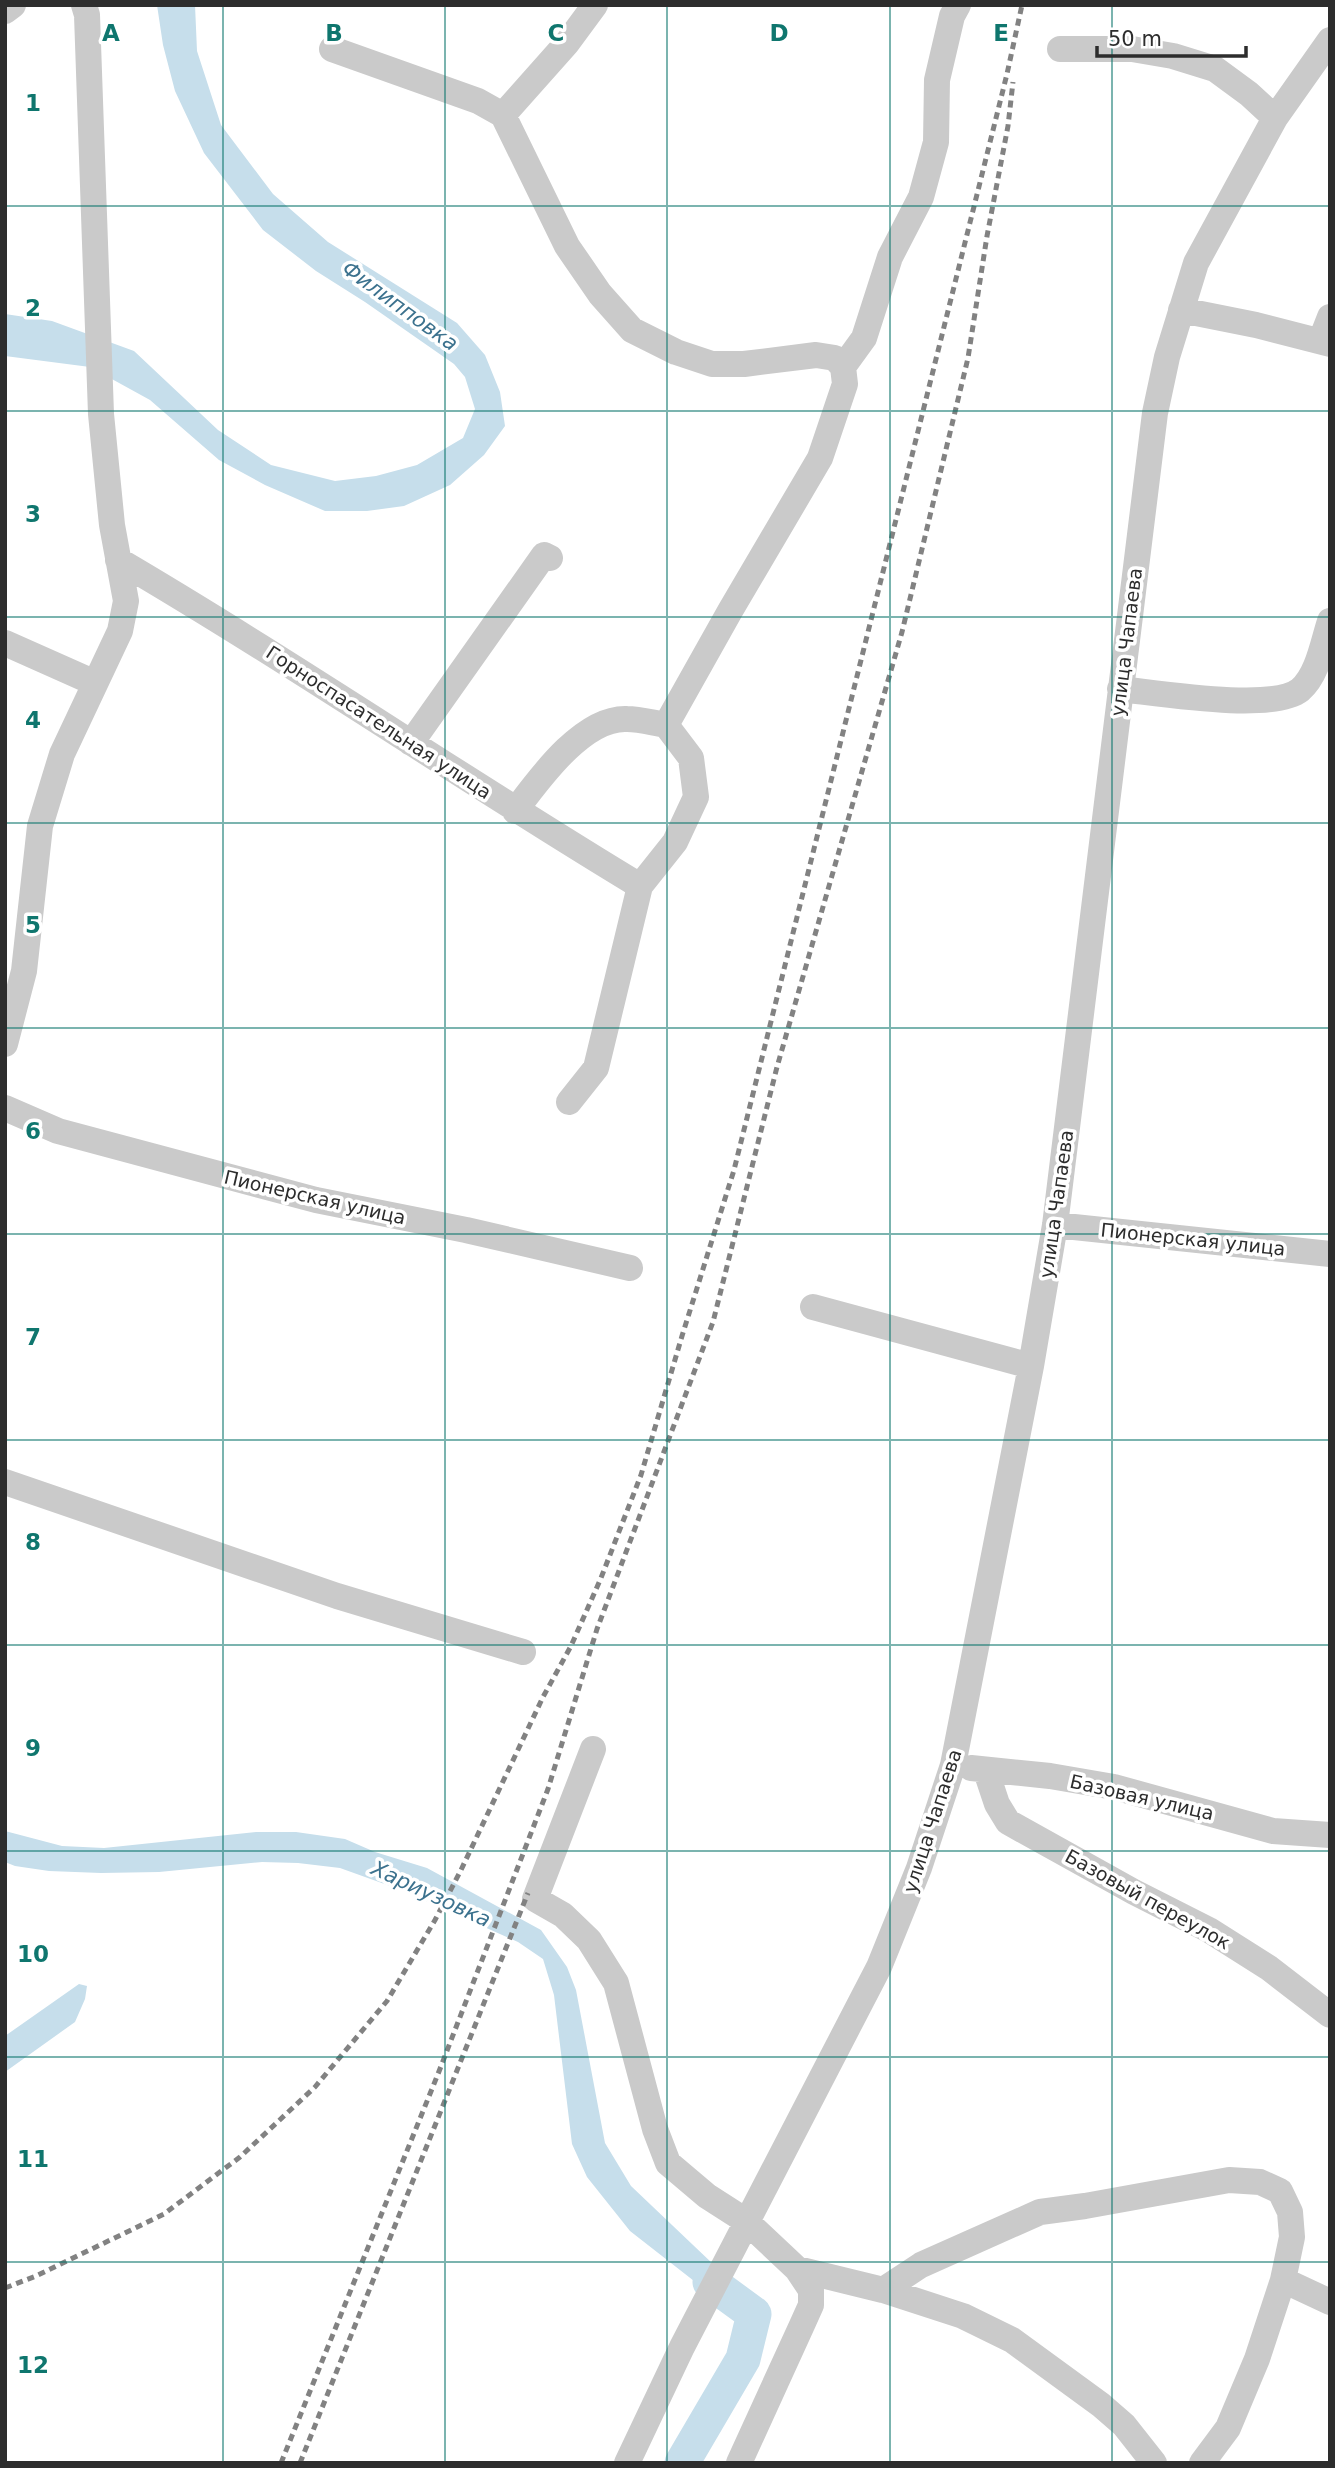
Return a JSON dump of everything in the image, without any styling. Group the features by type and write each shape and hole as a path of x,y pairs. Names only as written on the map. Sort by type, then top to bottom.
{"street":[{"path":"5,11 13,5"},
{"path":"5,1044 24,971 40,827 62,754 120,631 126,601 112,525 101,414 91,111 87,15 84,5"},
{"path":"503,116 567,43 595,5"},
{"path":"666,725 820,458 845,384 844,367 864,338 890,257 921,197 936,142 937,80 952,16 958,5"},
{"name":"улица Чапаева","path":"627,2463 682,2347 878,1967 919,1868 953,1765 1031,1366 1055,1225 1155,413 1167,357 1196,263 1275,118 1330,40"},
{"path":"332,49 478,101 503,116 567,246 600,294 632,330 676,352 712,364 744,364 816,355 835,358 844,367"},
{"path":"1060,50 1132,49 1173,56 1215,69 1249,94 1275,118"},
{"path":"1181,310 1327,334"},
{"path":"411,743 544,555 550,558"},
{"name":"Горноспасательная улица","path":"118,561 259,645 515,811 640,886"},
{"path":"1120,689 1205,698 1267,700 1289,697 1303,688 1312,675 1330,621"},
{"path":"5,643 94,683"},
{"path":"515,811 552,762 592,729 625,718 666,725 691,758 696,797 675,842 640,886 596,1068 569,1102"},
{"name":"Пионерская улица","path":"5,1108 58,1131 316,1200 466,1230 630,1268"},
{"name":"Пионерская улица","path":"1055,1225 1330,1254"},
{"path":"813,1307 1031,1366"},
{"path":"5,1482 337,1596 523,1652"},
{"path":"593,1749 535,1899 562,1915 589,1940 616,1983 655,2129 668,2163 707,2196 746,2221 797,2269 811,2290 811,2305 739,2463"},
{"name":"Базовая улица","path":"953,1765 986,1771 1050,1776 1114,1787 1273,1831 1330,1835"},
{"name":"Базовый переулок","path":"986,1771 997,1804 1008,1822 1209,1930 1269,1968 1330,2015"},
{"path":"883,2290 921,2265 1040,2211 1085,2206 1229,2180 1260,2182 1280,2191 1290,2212 1293,2237 1283,2280 1257,2359 1228,2428 1202,2463"},
{"path":"797,2269 883,2290 963,2316 1012,2340 1101,2405 1124,2425 1154,2463"},
{"path":"1283,2280 1330,2302"}],"water":[{"name":"Филипповка","path":"157,5 195,5 197,51 221,125 273,194 328,242 457,323 485,355 500,392 505,426 484,455 450,485 404,506 367,511 325,511 265,485 219,460 150,400 90,367 5,356 5,314 52,321 134,351 218,430 271,465 335,481 376,476 417,465 463,438 475,409 465,377 454,364 316,271 263,230 204,153 175,91 163,45"},
{"path":"5,1831 62,1846 104,1848 256,1832 296,1832 345,1839 375,1852 427,1868 541,1930 567,1967 576,1990 605,2143 631,2186 754,2303 744,2320 630,2231 587,2177 572,2144 554,1995 543,1959 518,1942 404,1891 340,1868 262,1862 159,1872 49,1871 5,1862"},
{"path":"79,1984 87,1986 85,1999 75,2022 5,2072 5,2036"}],"waterway":[{"name":"Хариузовка","path":"682,2463 743,2359 754,2314 710,2282"}],"railway":[{"path":"5,2288 36,2276 164,2214 240,2157 315,2087 387,2001 435,1920 543,1697 571,1646 641,1475 734,1170 1022,5"},
{"path":"281,2463 438,2074 548,1789 597,1629 713,1322 777,1067 902,632 968,358 1008,126 1013,82"},
{"path":"300,2463 528,1893"}]}
